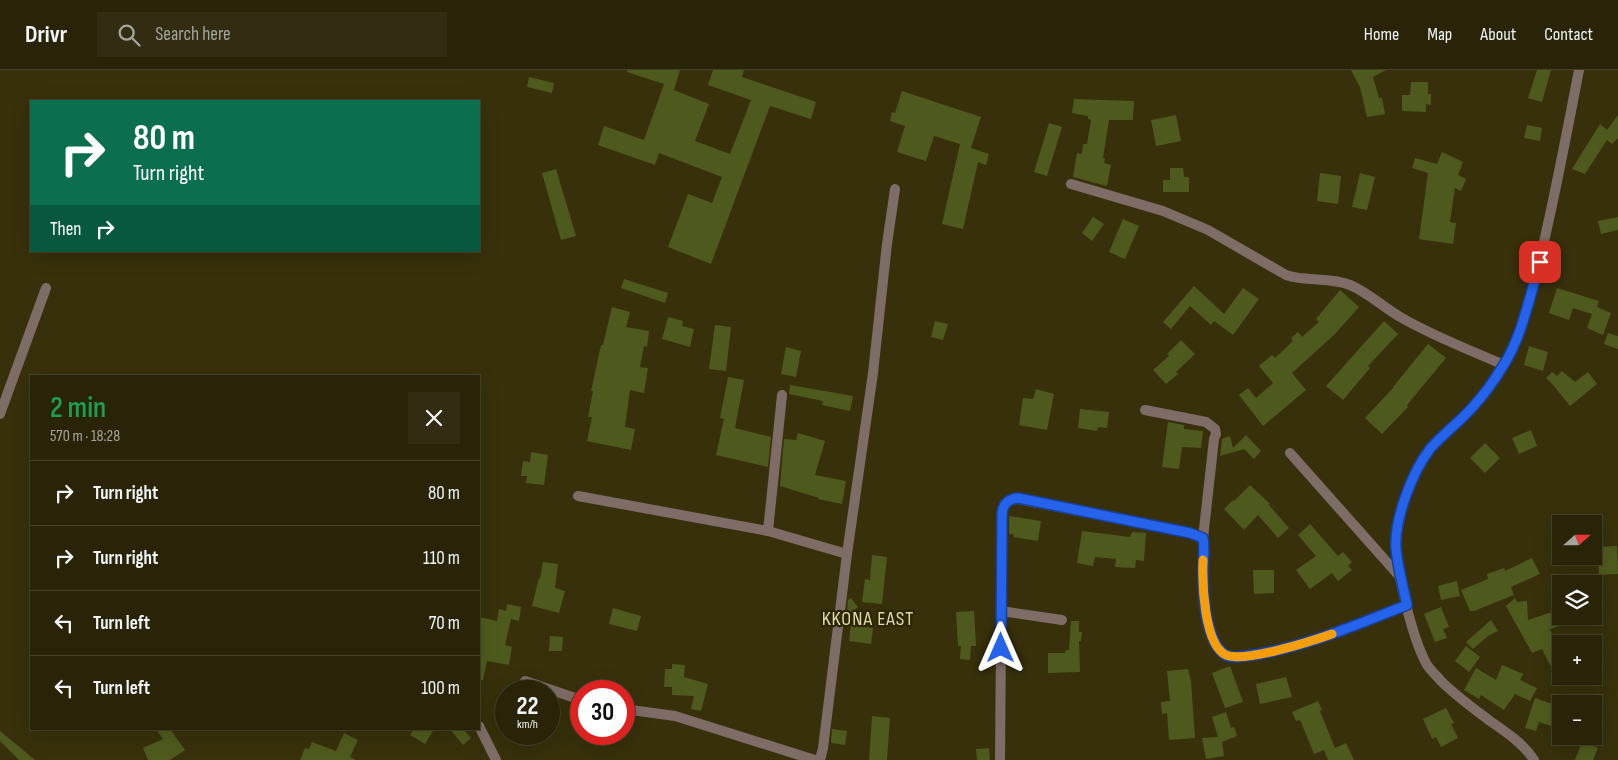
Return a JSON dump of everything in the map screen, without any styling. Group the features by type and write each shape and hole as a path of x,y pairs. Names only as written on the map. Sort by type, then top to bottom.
{"street":[{"path":"1534,760 1508,734 1447,687 1427,664 1414,633 1407,605 1396,549 1396,532 1412,479 1421,463 1431,449 1472,408 1504,365 1519,333 1540,262 1580,70"},
{"path":"1071,184 1163,211 1208,230 1286,275 1298,279 1333,280 1349,285 1364,292 1400,317 1433,334 1504,365"},
{"path":"820,760 873,373 895,189"},
{"path":"0,414 46,288"},
{"path":"768,532 782,395"},
{"path":"1145,410 1206,422 1215,429 1216,434 1203,538 1203,573 1206,611 1212,636 1221,652 1228,656 1248,656 1296,645 1407,605"},
{"path":"1290,453 1401,578"},
{"path":"578,496 768,532 847,554"},
{"path":"1000,760 1002,514 1006,502 1018,498 1190,533 1203,538"},
{"path":"1001,611 1062,620"},
{"path":"635,711 675,716 815,760"},
{"path":"480,728 496,760"}],"building":[{"path":"627,70 680,70 674,90 709,104 695,141 730,154 751,100 708,85 713,70 744,70 742,77 816,102 811,119 770,106 711,264 668,247 688,194 712,203 722,177 659,153 655,165 598,145 604,126 644,140 664,84 627,72"},
{"path":"1351,70 1386,70 1373,77 1379,98 1382,98 1385,114 1367,117 1360,87"},
{"path":"1537,70 1551,70 1542,102 1528,98"},
{"path":"529,77 554,83 552,93 527,87"},
{"path":"1411,82 1428,82 1428,94 1431,94 1431,105 1426,104 1426,112 1402,111 1402,95 1410,95"},
{"path":"902,91 981,117 971,148 989,154 986,165 978,162 963,229 942,224 960,144 934,136 926,161 897,152 905,126 890,121 892,112 895,113"},
{"path":"1074,99 1134,101 1133,120 1109,120 1103,158 1105,159 1104,163 1111,165 1107,186 1073,177 1077,153 1082,154 1083,144 1087,144 1091,120 1088,119 1088,116 1072,113"},
{"path":"1176,115 1181,141 1156,146 1151,120"},
{"path":"1618,115 1618,138 1612,144 1607,140 1585,174 1572,169 1600,124 1607,130"},
{"path":"1049,123 1062,127 1047,176 1034,172"},
{"path":"1527,125 1542,128 1540,141 1524,138"},
{"path":"1442,152 1463,162 1458,175 1466,179 1461,191 1455,188 1450,222 1456,223 1453,244 1419,239 1428,173 1412,168 1415,158 1437,164"},
{"path":"1170,168 1183,168 1184,177 1189,177 1189,192 1163,192 1163,180 1170,180"},
{"path":"556,169 576,236 561,240 542,173"},
{"path":"1320,173 1341,176 1338,204 1317,201"},
{"path":"1360,173 1375,177 1367,210 1352,207"},
{"path":"1093,217 1104,224 1092,241 1082,233"},
{"path":"1618,217 1618,230 1601,234 1598,221"},
{"path":"1123,219 1139,226 1125,259 1109,252"},
{"path":"624,279 668,293 665,303 621,288"},
{"path":"1194,286 1224,314 1243,288 1259,299 1233,335 1214,321 1211,325 1190,306 1171,329 1163,322"},
{"path":"1557,288 1599,301 1597,307 1611,313 1603,335 1587,328 1592,314 1573,308 1569,320 1549,313"},
{"path":"1340,290 1359,307 1335,334 1292,373 1306,390 1263,426 1239,395 1248,388 1256,398 1273,383 1259,366 1272,355 1275,358 1293,341 1291,338 1298,332 1302,337 1319,322 1316,319"},
{"path":"612,307 630,312 626,327 649,331 647,347 644,346 640,367 648,368 644,393 630,390 625,427 635,429 631,450 587,441 592,417 588,417 593,391 591,391"},
{"path":"668,317 683,321 682,326 694,329 690,347 662,339"},
{"path":"935,321 948,324 943,340 931,337"},
{"path":"1384,321 1398,334 1368,366 1370,368 1343,400 1326,386"},
{"path":"715,325 731,327 726,371 709,369"},
{"path":"1608,333 1618,336 1618,349 1604,344"},
{"path":"1181,340 1195,354 1176,372 1178,374 1166,384 1153,370 1169,356 1167,354"},
{"path":"1428,344 1446,358 1407,405 1408,407 1382,434 1365,418 1394,387"},
{"path":"1529,346 1548,352 1543,371 1524,365"},
{"path":"786,347 801,351 796,377 781,374"},
{"path":"1562,371 1575,382 1588,372 1597,384 1570,406 1546,378 1552,372 1557,376"},
{"path":"728,377 744,380 735,428 771,437 768,467 716,455 724,419 720,418"},
{"path":"790,385 853,396 850,411 822,405 823,401 789,394"},
{"path":"1036,389 1054,394 1047,430 1019,425 1023,398 1033,399"},
{"path":"1080,409 1109,412 1107,428 1098,427 1097,431 1078,428"},
{"path":"1168,422 1184,425 1184,429 1203,431 1201,448 1182,447 1179,469 1162,467"},
{"path":"1531,430 1537,446 1519,454 1512,438"},
{"path":"798,433 825,441 815,475 846,481 842,504 818,499 780,486 784,439 796,440"},
{"path":"1246,435 1261,451 1254,459 1244,449 1220,456 1222,439 1230,436 1233,448"},
{"path":"1485,443 1500,458 1485,473 1470,458"},
{"path":"531,452 548,455 544,485 526,483 527,476 521,476 523,461 530,462"},
{"path":"1250,485 1270,504 1289,528 1278,538 1258,515 1244,530 1224,509"},
{"path":"1009,516 1041,521 1038,541 1013,537 1014,534 1009,534"},
{"path":"1310,524 1338,556 1343,552 1352,562 1348,566 1352,570 1338,581 1332,573 1310,589 1296,570 1316,556 1298,535"},
{"path":"1082,531 1130,537 1132,532 1146,533 1144,561 1136,560 1135,568 1115,567 1116,559 1095,557 1093,566 1077,563"},
{"path":"1617,546 1618,574 1599,575 1599,565 1602,565 1602,547"},
{"path":"872,555 887,557 882,604 862,602 865,579 870,580"},
{"path":"1532,558 1540,574 1511,587 1514,595 1470,611 1461,590 1488,579 1487,574 1504,568 1505,571"},
{"path":"543,562 558,564 555,588 565,591 559,613 532,606"},
{"path":"1253,570 1274,570 1274,593 1254,594"},
{"path":"1457,581 1460,596 1441,600 1438,586"},
{"path":"851,598 858,607 849,614 847,612 848,600"},
{"path":"1515,598 1517,602 1527,601 1528,620 1552,612 1552,625 1559,626 1550,629 1552,635 1552,669 1542,649 1532,653 1506,606"},
{"path":"507,604 521,607 519,621 511,619 505,645 512,647 509,665 487,661 483,680 480,680 480,617 497,621 499,609 506,611"},
{"path":"1441,607 1449,627 1443,629 1447,638 1435,642 1424,614"},
{"path":"613,608 641,616 637,631 609,624"},
{"path":"974,611 976,646 971,646 970,660 960,659 961,646 958,646 956,612"},
{"path":"1491,620 1498,631 1488,636 1473,649 1466,642"},
{"path":"1071,621 1079,621 1079,632 1082,632 1081,641 1079,641 1080,672 1048,673 1048,653 1065,653 1066,650 1069,650"},
{"path":"851,625 873,628 871,644 849,641"},
{"path":"550,636 563,637 562,651 549,651"},
{"path":"1466,646 1480,657 1469,672 1455,661"},
{"path":"672,664 685,665 684,677 708,684 701,711 691,709 694,696 672,695 672,687 664,687 665,669 672,669"},
{"path":"1502,665 1523,674 1520,680 1537,688 1530,701 1515,694 1504,710 1481,695 1479,699 1464,690 1476,668 1496,680"},
{"path":"1230,666 1243,702 1225,708 1212,673"},
{"path":"1188,669 1191,681 1195,738 1169,740 1167,713 1162,714 1161,702 1170,701 1167,671"},
{"path":"1286,677 1292,697 1260,704 1256,684"},
{"path":"1535,698 1552,704 1552,726 1539,722 1536,731 1525,728"},
{"path":"1318,701 1322,710 1320,711 1335,748 1346,743 1354,760 1328,760 1324,750 1314,754 1300,720 1296,721 1292,712"},
{"path":"1446,708 1454,723 1451,724 1458,738 1441,747 1436,737 1432,739 1423,719"},
{"path":"1226,712 1231,728 1234,727 1237,736 1222,742 1224,756 1206,759 1202,738 1218,737 1212,717"},
{"path":"872,716 890,718 887,760 869,760"},
{"path":"832,729 847,731 845,745 831,743"},
{"path":"157,730 171,730 185,750 170,760 148,760 143,748 163,739"},
{"path":"413,730 433,730 425,744 410,735"},
{"path":"451,730 464,730 471,738 463,745"},
{"path":"0,731 35,760 19,760 0,741"},
{"path":"344,733 358,740 350,757 356,760 300,760 305,748 309,749 312,742 336,751"},
{"path":"1581,745 1590,745 1598,748 1593,760 1575,760"},
{"path":"989,748 990,760 977,760 976,749"}],"slow traffic":[{"path":"1203,560 1206,611 1212,636 1221,652 1228,656 1248,656 1296,645 1332,634"}],"district":[{"name":"KKONA EAST","path":"868,619"}],"route":[{"path":"1001,648 1002,514 1006,502 1018,498 1190,533 1203,538 1206,611 1216,645 1221,652 1228,656 1248,656 1296,645 1407,605 1396,549 1396,532 1412,479 1431,449 1472,408 1504,365 1519,333 1540,262"}]}
